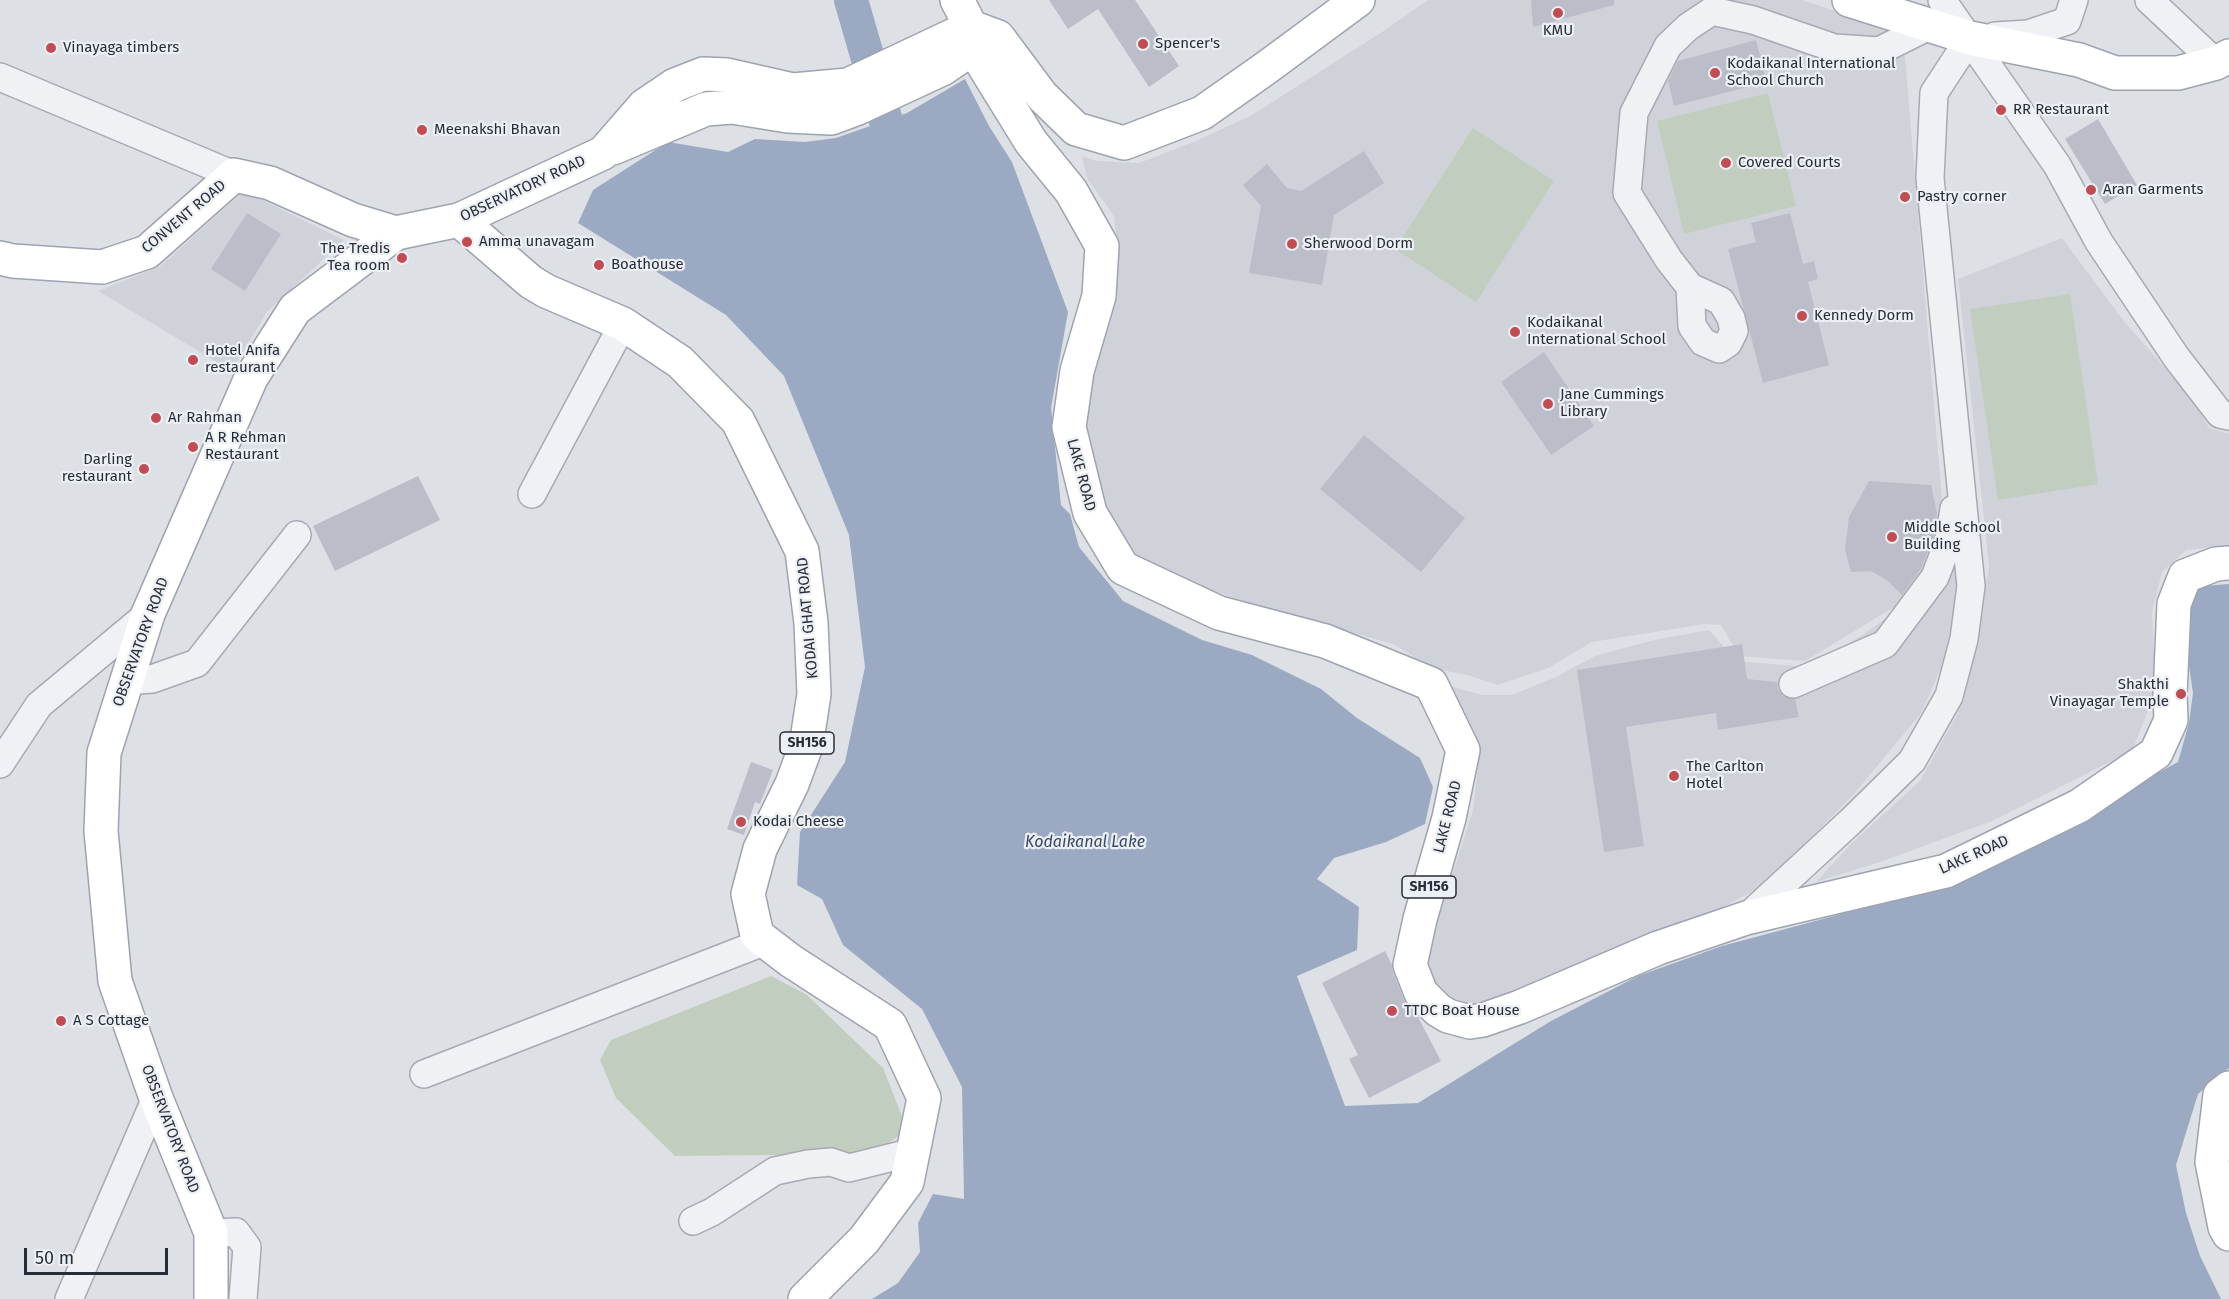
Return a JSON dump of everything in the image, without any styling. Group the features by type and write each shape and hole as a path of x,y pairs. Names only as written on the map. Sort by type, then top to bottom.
{"main road":[{"path":"975,28 1076,129 1124,143 1202,113 1358,0"},
{"path":"1849,0 1922,10 1970,38 2079,60 2115,73 2178,73 2223,59"},
{"name":"OBSERVATORY ROAD","path":"211,1299 211,1233 156,1098 115,981 101,831 104,753 148,614 251,378 295,309 396,233 459,220 603,153 644,106 675,85 703,74 727,75 793,90 853,97 935,58 975,28"},
{"name":"LAKE ROAD","path":"975,28 1031,142 1071,191 1102,246 1099,296 1077,371 1069,427 1090,513 1123,568 1219,613 1325,641 1431,684 1463,750 1449,818 1420,919 1410,964 1421,993 1438,1010 1448,1016 1470,1022 1483,1020 1520,1007 1658,948 1746,918 1946,871 2079,806 2156,753 2171,720 2174,604 2185,576 2216,564 2229,563"},
{"name":"CONVENT ROAD","path":"0,258 13,261 102,267 147,252 234,175 270,183 353,220 396,233"},
{"name":"KODAI GHAT ROAD","path":"459,220 531,282 546,291 622,324 680,362 738,421 802,551 811,623 814,694 806,746 792,784 760,849 748,894 758,935 791,961 890,1026 924,1098 907,1182 864,1240 805,1299"},
{"path":"2229,1088 2220,1095 2212,1162 2225,1227 2229,1234"}],"street":[{"path":"1970,38 2028,34 2067,21 2074,0"},
{"path":"2149,0 2223,59"},
{"path":"1690,287 1669,261 1627,193 1634,112 1668,46 1688,27 1712,11 1753,20 1834,48 1879,51 1922,10"},
{"path":"1970,38 2057,165 2099,242 2176,357 2220,414 2229,416"},
{"path":"1746,918 1912,761 1949,696 1964,639 1971,586 1930,178 1934,93 1970,38"},
{"path":"0,76 234,175"},
{"path":"532,494 622,324"},
{"path":"1793,684 1885,644 1935,577 1948,540 1960,478"},
{"path":"125,681 152,679 197,663 297,535"},
{"path":"0,764 39,705 148,614"},
{"path":"424,1074 766,941"},
{"path":"69,1299 156,1098"},
{"path":"693,1221 712,1212 775,1172 808,1164 831,1162 849,1168 913,1152"},
{"path":"211,1233 236,1233 247,1247 243,1299"}],"shaded area":[{"name":"Kodaikanal International School","path":"1428,0 1802,0 1888,29 1896,35 1905,58 1943,512 1926,576 1899,604 1805,661 1739,656 1721,625 1704,624 1592,642 1548,668 1498,685 1467,675 1432,668 1393,644 1275,611 1191,584 1132,552 1100,496 1087,439 1085,405 1118,251 1114,216 1087,178 1082,156 1097,161 1139,163 1196,141 1252,115"},
{"path":"244,191 344,240 266,313 232,371 98,291 159,267"},
{"path":"2062,238 2123,320 2193,400 2209,428 2229,434 2229,545 2186,550 2162,572 2152,612 2156,690 2132,751 1992,821 1880,862 1816,882 1851,844 1920,781 1958,713 1978,643 1989,565 1958,279"},
{"name":"The Carlton Hotel","path":"1954,554 1960,596 1953,642 1921,713 1855,793 1762,887 1689,924 1484,1007 1453,1009 1436,991 1420,962 1434,931 1473,810 1479,758 1446,685 1482,695 1512,695 1556,677 1595,656 1654,640 1709,630 1736,661 1808,667 1861,636 1895,612"}],"green space":[{"name":"Covered Courts","path":"1768,93 1796,206 1684,234 1657,121"},
{"path":"1473,128 1554,181 1476,302 1395,249"},
{"path":"2070,294 2098,484 1998,500 1970,309"},
{"path":"771,976 807,995 883,1068 907,1129 875,1154 675,1156 616,1098 600,1060 611,1040"}],"water":[{"name":"Kodaikanal Lake","path":"965,79 989,126 1012,162 1068,312 1051,408 1061,505 1070,514 1079,547 1123,601 1202,640 1252,655 1321,689 1357,718 1420,758 1433,787 1425,824 1386,842 1334,858 1317,879 1359,907 1357,950 1297,976 1345,1106 1418,1103 1551,1021 1638,976 1722,946 1834,916 1951,880 2053,830 2178,762 2189,723 2193,693 2183,604 2193,587 2229,584 2229,1068 2198,1094 2176,1165 2186,1213 2200,1256 2221,1299 872,1299 898,1283 920,1252 918,1223 933,1194 964,1199 962,1087 922,1009 843,945 822,899 797,885 800,832 845,762 865,667 849,535 784,376 726,315 578,223 593,190 668,142 728,152 755,139 805,142 836,138 907,113"}],"building":[{"name":"Spencer's","path":"1049,0 1135,0 1179,66 1149,87 1098,9 1068,29"},
{"name":"KMU","path":"1531,0 1614,0 1614,5 1533,27"},
{"name":"Kodaikanal International School Church","path":"1756,40 1767,82 1674,106 1668,81 1678,61"},
{"path":"2098,119 2137,185 2105,204 2065,139"},
{"name":"Sherwood Dorm","path":"1364,151 1384,183 1334,215 1322,285 1249,273 1261,206 1243,185 1267,164 1287,188 1301,191"},
{"path":"247,213 281,234 245,291 211,269"},
{"name":"Kennedy Dorm","path":"1790,213 1803,264 1814,261 1818,279 1808,282 1829,365 1763,383 1728,249 1756,242 1751,223"},
{"name":"Jane Cummings Library","path":"1544,352 1594,426 1551,455 1501,382"},
{"path":"1364,435 1465,518 1421,572 1320,489"},
{"path":"418,476 440,520 335,571 313,526"},
{"name":"Middle School Building","path":"1869,481 1931,485 1937,513 1934,536 1921,569 1902,595 1887,580 1871,571 1851,572 1845,550 1849,517"},
{"path":"1742,644 1747,679 1777,682 1778,690 1783,696 1795,699 1799,717 1718,730 1716,713 1626,727 1644,846 1604,852 1577,670"},
{"path":"751,762 773,770 760,804 755,802 744,835 727,829"},
{"path":"1385,951 1404,1000 1418,1017 1441,1061 1369,1098 1349,1059 1358,1055 1322,983"}],"waterway":[{"path":"851,0 899,166"}],"place":[{"name":"KMU","path":"1558,13"},
{"name":"Spencer's","path":"1143,44"},
{"name":"Vinayaga timbers","path":"51,48"},
{"name":"Kodaikanal International School Church","path":"1715,73"},
{"name":"RR Restaurant","path":"2001,110"},
{"name":"Meenakshi Bhavan","path":"422,130"},
{"name":"Covered Courts","path":"1726,163"},
{"name":"Aran Garments","path":"2091,190"},
{"name":"Pastry corner","path":"1905,197"},
{"name":"Amma unavagam","path":"467,242"},
{"name":"Sherwood Dorm","path":"1292,244"},
{"name":"The Tredis Tea room","path":"402,258"},
{"name":"Boathouse","path":"599,265"},
{"name":"Kennedy Dorm","path":"1802,316"},
{"name":"Kodaikanal International School","path":"1515,332"},
{"name":"Hotel Anifa restaurant","path":"193,360"},
{"name":"Jane Cummings Library","path":"1548,404"},
{"name":"Ar Rahman","path":"156,418"},
{"name":"A R Rehman Restaurant","path":"193,447"},
{"name":"Darling restaurant","path":"144,469"},
{"name":"Middle School Building","path":"1892,537"},
{"name":"Shakthi Vinayagar Temple","path":"2181,694"},
{"name":"The Carlton Hotel","path":"1674,776"},
{"name":"Kodai Cheese","path":"741,822"},
{"name":"TTDC Boat House","path":"1392,1011"},
{"name":"A S Cottage","path":"61,1021"}]}
